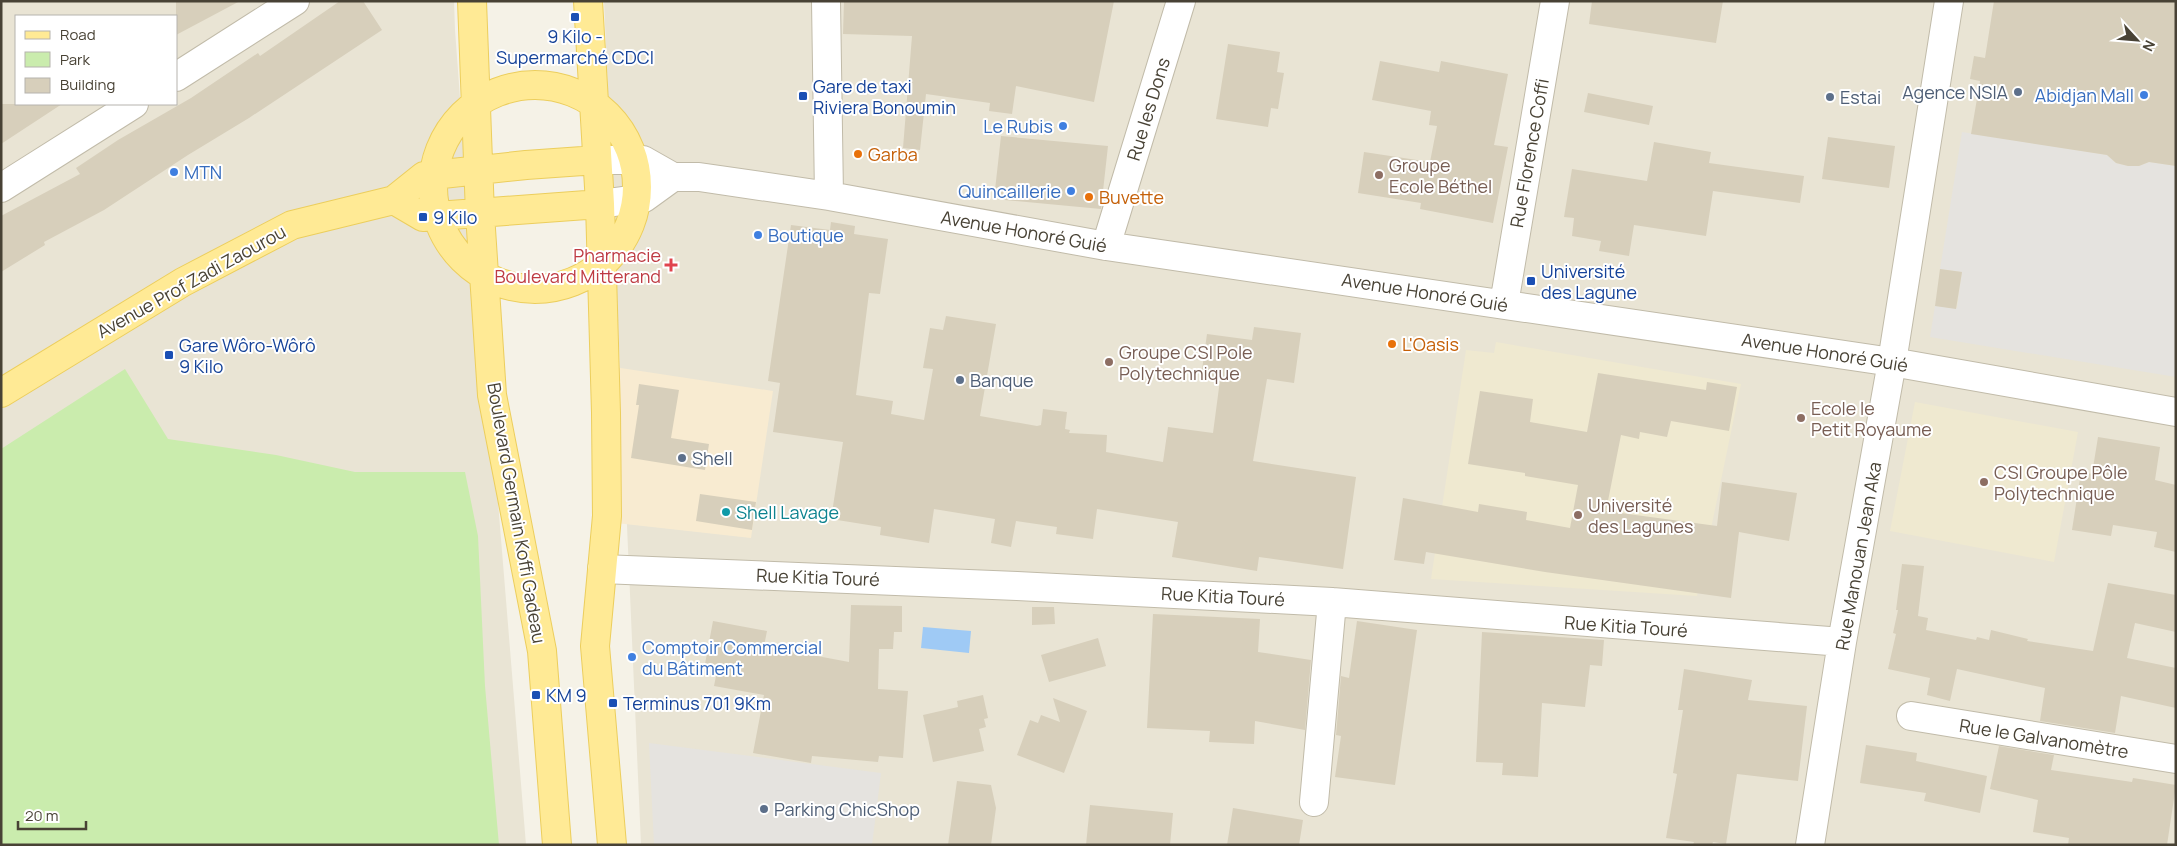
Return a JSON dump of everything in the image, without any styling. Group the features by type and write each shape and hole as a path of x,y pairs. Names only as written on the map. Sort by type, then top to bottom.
{"main road":[{"name":"Boulevard Germain Koffi Gadeau","path":"472,1 480,214 492,395 542,651 557,845"},
{"path":"588,2 600,204 606,350 607,516 595,646 612,845"},
{"path":"538,85 570,90 594,103 616,124 627,140 634,160 637,199 624,238 602,266 565,285 525,290 484,277 457,253 438,217 433,198 434,175 447,137 458,121 476,104 508,88 538,85"},
{"path":"597,160 526,165 424,176 394,200 423,217 600,204"},
{"name":"Avenue Prof Zadi Zaourou","path":"1,393 183,282 292,225 394,200"}],"street":[{"path":"178,76 295,1"},
{"path":"826,1 829,196"},
{"name":"Rue les Dons","path":"1106,246 1181,1"},
{"name":"Rue Florence Coffi","path":"1504,304 1555,1"},
{"name":"Rue Manouan Jean Aka","path":"1810,845 1842,642 1892,362 1950,1"},
{"path":"1,188 132,105"},
{"name":"Avenue Honoré Guié","path":"597,160 643,160 673,177 699,177 829,196 1106,246 1892,362 2176,412"},
{"path":"600,204 644,198 673,177"},
{"name":"Rue Kitia Touré","path":"602,569 1017,586 1332,602 1842,642"},
{"path":"1314,802 1332,602"},
{"name":"Rue le Galvanomètre","path":"1911,716 2176,760"}],"shaded area":[{"path":"1,1 454,1 477,329 493,441 526,845 1,845"},
{"path":"604,1 2176,1 2176,845 641,845"},
{"path":"1962,132 2107,155 2116,163 2128,166 2139,166 2149,162 2176,166 2176,377 1930,337 1935,306 1957,308 1962,272 1940,269"},
{"name":"Université des Lagunes","path":"1496,342 1741,384 1697,596 1431,579 1466,350 1494,353"},
{"path":"614,367 773,391 751,538 616,523"},
{"name":"CSI Groupe Pôle Polytechnique","path":"1915,402 2078,432 2054,562 1890,531"},
{"name":"Parking ChicShop","path":"649,743 881,773 872,845 654,845"}],"green space":[{"path":"125,369 168,439 276,455 355,472 465,472 478,536 485,686 499,845 2,845 1,449"}],"water":[{"path":"923,627 971,631 969,653 921,648"}],"building":[{"path":"176,1 240,1 178,34 178,15 176,15"},
{"path":"340,1 363,1 382,30 249,118 104,210 44,242 45,245 1,272 1,216 80,174 76,168 118,140 191,98 258,53 260,56"},
{"path":"844,1 1114,1 1094,102 1016,86 1012,114 989,111 990,103 926,94 920,150 903,148 912,36 843,34"},
{"path":"1592,1 1723,1 1716,43 1589,24"},
{"path":"1994,1 2176,1 2176,166 2149,162 2139,166 2128,166 2116,163 2107,155 1971,134 1980,81 1970,79 1974,56 1985,58"},
{"path":"1228,44 1280,52 1277,72 1284,73 1278,109 1271,108 1268,127 1216,119"},
{"path":"1380,61 1439,72 1441,61 1508,74 1494,145 1508,147 1493,223 1420,209 1421,203 1358,193 1364,152 1430,162 1437,126 1429,125 1431,111 1372,100"},
{"path":"1588,93 1653,106 1649,125 1584,112"},
{"path":"1,104 60,105 1,144"},
{"path":"1001,136 1108,146 1101,209 994,199"},
{"path":"1828,137 1895,146 1889,188 1822,179"},
{"path":"1654,142 1711,152 1709,163 1804,176 1800,203 1713,191 1706,236 1634,225 1629,256 1599,251 1601,241 1572,236 1574,218 1564,217 1572,169 1647,181"},
{"path":"831,222 855,226 854,234 888,239 880,294 869,293 856,395 893,401 891,414 924,420 933,369 923,368 930,328 943,330 946,316 996,324 980,416 1037,426 1041,425 1043,409 1067,412 1065,429 1070,430 1069,433 1107,435 1106,452 1163,462 1168,427 1213,433 1220,380 1201,377 1207,334 1252,340 1254,327 1301,333 1294,383 1267,379 1253,461 1356,477 1343,569 1259,557 1257,571 1172,557 1178,522 1097,509 1093,539 1056,534 1057,527 1016,521 1011,547 991,543 995,519 934,509 929,543 880,535 881,527 831,519 843,442 773,432 780,383 768,381 791,225 830,230"},
{"path":"1940,269 1962,272 1956,309 1935,306"},
{"path":"1598,373 1706,390 1707,382 1737,387 1729,431 1671,421 1667,437 1640,432 1639,439 1621,435 1606,511 1717,526 1722,482 1797,493 1789,541 1739,532 1731,598 1545,572 1426,552 1424,564 1394,560 1403,498 1478,512 1479,504 1527,512 1526,520 1570,528 1578,485 1525,476 1525,473 1468,464 1480,391 1533,399 1530,422 1587,432"},
{"path":"639,384 679,390 671,438 709,444 705,470 631,458 639,405 636,405"},
{"path":"2098,437 2160,447 2155,480 2176,485 2176,552 2154,547 2157,532 2113,525 2111,536 2072,530 2081,472 2092,474"},
{"name":"Shell Lavage","path":"700,494 756,502 752,530 696,521"},
{"path":"1902,564 1924,566 1918,616 1928,618 1926,630 1976,640 1977,637 1989,640 1991,630 2028,639 2027,641 2093,651 2108,583 2176,595 2176,632 2135,623 2127,658 2176,668 2176,708 2121,696 2115,733 2040,721 2045,688 1957,669 1950,701 1927,695 1930,678 1888,669 1896,634 1893,633 1898,610 1896,610"},
{"path":"851,605 902,606 902,632 894,632 893,649 879,649 878,689 908,691 903,758 879,756 878,762 812,756 811,763 753,753 764,695 714,686 718,666 705,664 713,621 767,631 764,646 849,662"},
{"path":"1032,607 1054,607 1055,624 1032,625"},
{"path":"1153,614 1260,619 1258,652 1311,660 1305,730 1255,721 1254,744 1209,742 1210,731 1147,728"},
{"path":"1357,621 1417,630 1395,785 1335,777 1341,736 1336,735 1341,676 1349,678"},
{"path":"1482,632 1604,640 1602,666 1590,665 1585,707 1542,703 1538,777 1502,775 1503,763 1476,762"},
{"path":"1098,638 1106,666 1049,682 1041,655"},
{"path":"1684,669 1752,680 1748,700 1807,706 1798,781 1737,774 1726,844 1713,842 1712,845 1693,845 1694,842 1666,838 1677,774 1673,773 1683,710 1678,710"},
{"path":"983,695 988,718 984,719 986,727 979,729 984,751 933,762 923,715 958,707 957,701"},
{"path":"1053,698 1087,711 1064,773 1017,755 1030,720 1038,723 1041,715 1060,722"},
{"path":"1866,745 1917,753 1916,761 1987,776 1980,813 1924,801 1926,793 1860,783"},
{"path":"1999,746 2054,755 2051,770 2132,782 2133,778 2176,785 2167,845 2068,845 2069,838 2033,832 2038,800 1990,789"},
{"path":"957,781 991,785 996,808 991,845 948,845"},
{"path":"1090,805 1173,813 1170,845 1086,845"},
{"path":"1233,808 1303,820 1299,845 1227,845"}],"place":[{"name":"9 Kilo - Supermarché CDCI","path":"575,17"},
{"name":"Agence NSIA","path":"2018,92"},
{"name":"Abidjan Mall","path":"2144,95"},
{"name":"Gare de taxi Riviera Bonoumin","path":"803,96"},
{"name":"Estai","path":"1830,97"},
{"name":"Le Rubis","path":"1063,126"},
{"name":"Garba","path":"858,154"},
{"name":"MTN","path":"174,172"},
{"name":"Groupe Ecole Béthel","path":"1379,175"},
{"name":"Quincaillerie","path":"1071,191"},
{"name":"Buvette","path":"1089,197"},
{"name":"9 Kilo","path":"423,217"},
{"name":"Boutique","path":"758,235"},
{"name":"Pharmacie Boulevard Mitterand","path":"671,265"},
{"name":"Université des Lagune","path":"1531,281"},
{"name":"L'Oasis","path":"1392,344"},
{"name":"Gare Wôro-Wôrô 9 Kilo","path":"169,355"},
{"name":"Groupe CSI Pole Polytechnique","path":"1109,362"},
{"name":"Banque","path":"960,380"},
{"name":"Ecole le Petit Royaume","path":"1801,418"},
{"name":"Shell","path":"682,458"},
{"name":"CSI Groupe Pôle Polytechnique","path":"1984,482"},
{"name":"Shell Lavage","path":"726,512"},
{"name":"Université des Lagunes","path":"1578,515"},
{"name":"Comptoir Commercial du Bâtiment","path":"632,657"},
{"name":"KM 9","path":"536,695"},
{"name":"Terminus 701 9Km","path":"613,703"},
{"name":"Parking ChicShop","path":"764,809"}]}
